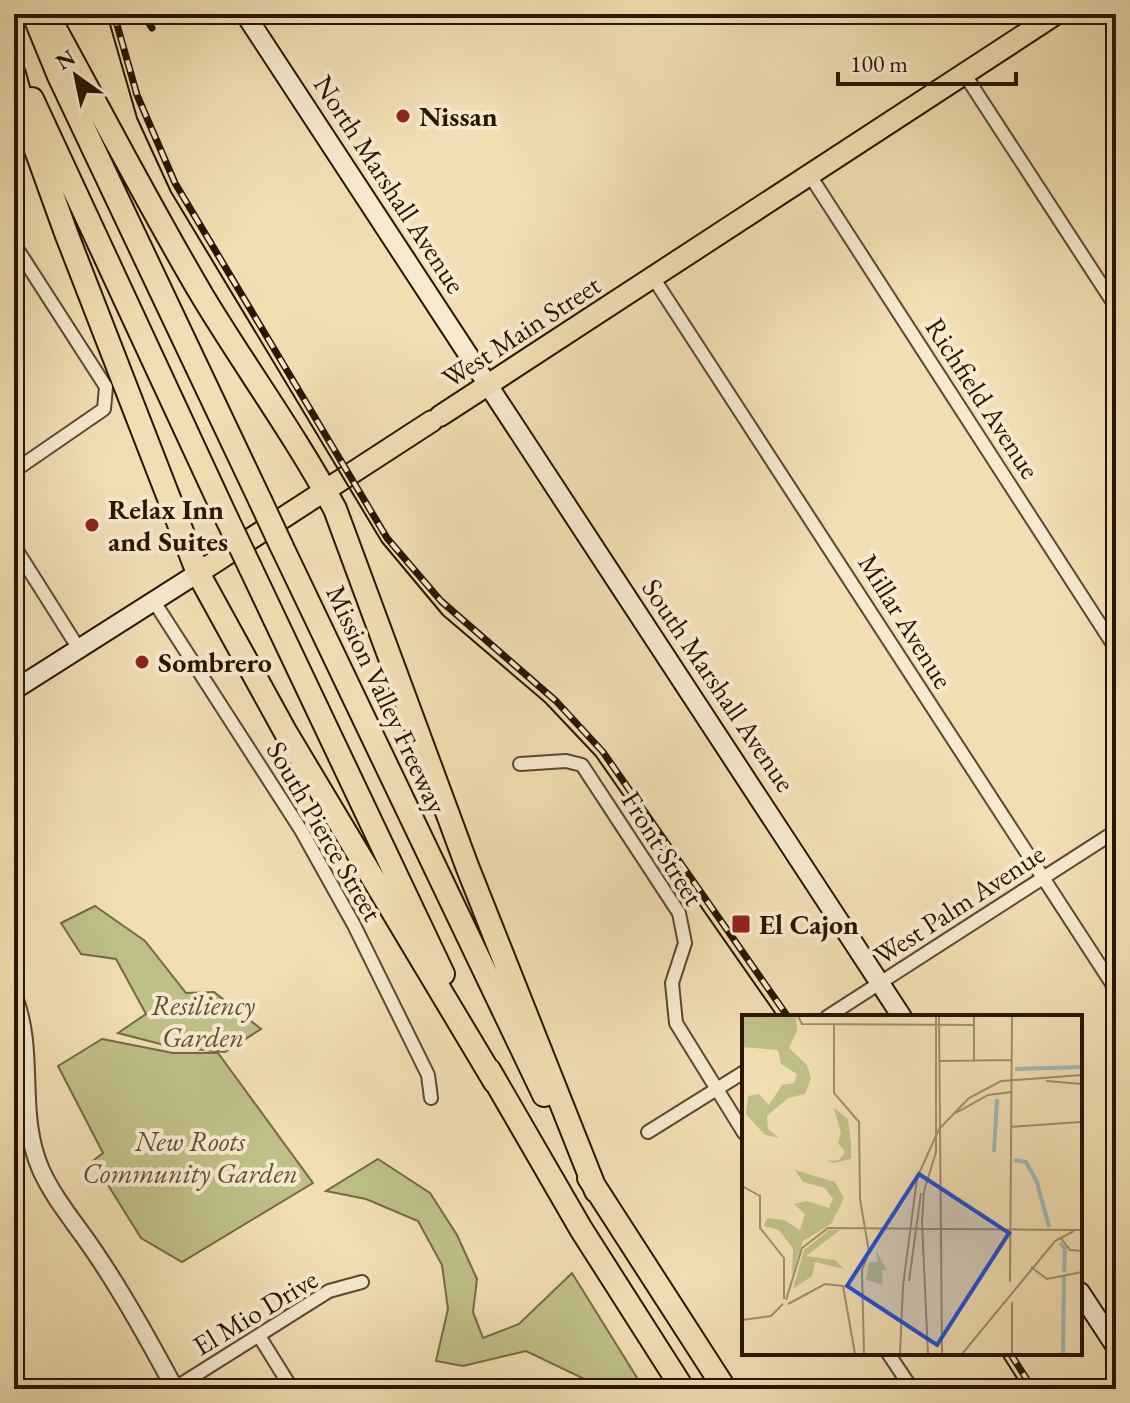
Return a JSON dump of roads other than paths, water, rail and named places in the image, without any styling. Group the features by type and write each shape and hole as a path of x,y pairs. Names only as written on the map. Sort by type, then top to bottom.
{"highway":[{"name":"Mission Valley Freeway","path":"34,14 59,76 506,1022 596,1191 725,1389"},
{"path":"47,14 167,237 325,491 467,866 596,1191"},
{"path":"14,61 227,519 495,1082"},
{"path":"14,74 31,136 66,233 198,573 286,733 581,1229 683,1389"}],"main road":[{"name":"North Marshall Avenue","path":"245,14 489,384"},
{"name":"West Main Street","path":"14,690 654,279 1056,14"},
{"name":"South Marshall Avenue","path":"489,384 901,1015"},
{"path":"1082,1295 1116,1347"}],"street":[{"path":"965,75 1116,307"},
{"name":"Richfield Avenue","path":"809,174 1116,649"},
{"path":"14,244 106,387 104,409 14,471"},
{"name":"Millar Avenue","path":"654,279 1116,990"},
{"path":"14,546 79,649"},
{"name":"South Pierce Street","path":"153,600 301,830 354,925 428,1075 431,1098"},
{"name":"Front Street","path":"520,764 566,761 582,765 679,913 685,943 672,983 676,1023 742,1130"},
{"name":"West Palm Avenue","path":"830,1015 1116,831"},
{"path":"14,997 23,1020 28,1054 28,1127 41,1171 132,1308 175,1388"},
{"path":"648,1132 742,1073"},
{"name":"El Mio Drive","path":"175,1388 329,1291 362,1282"},
{"path":"259,1336 292,1389"},
{"path":"889,1355 912,1389"}],"tram line":[{"path":"107,14 137,118 171,192 382,542 443,615 545,702 596,756 777,1015"},
{"path":"1002,1355 1024,1389"}],"railway":[{"path":"114,14 137,95 175,183 387,538 441,601 556,701 603,752 787,1015"},
{"path":"143,14 152,28"},
{"path":"1011,1355 1033,1389"}],"place":[{"name":"Nissan","path":"403,116"},
{"name":"Relax Inn and Suites","path":"92,525"},
{"name":"Sombrero","path":"142,662"},
{"name":"El Cajon","path":"741,924"}],"park label":[{"name":"Resiliency Garden","path":"203,1021"},
{"name":"New Roots Community Garden","path":"190,1157"}]}
